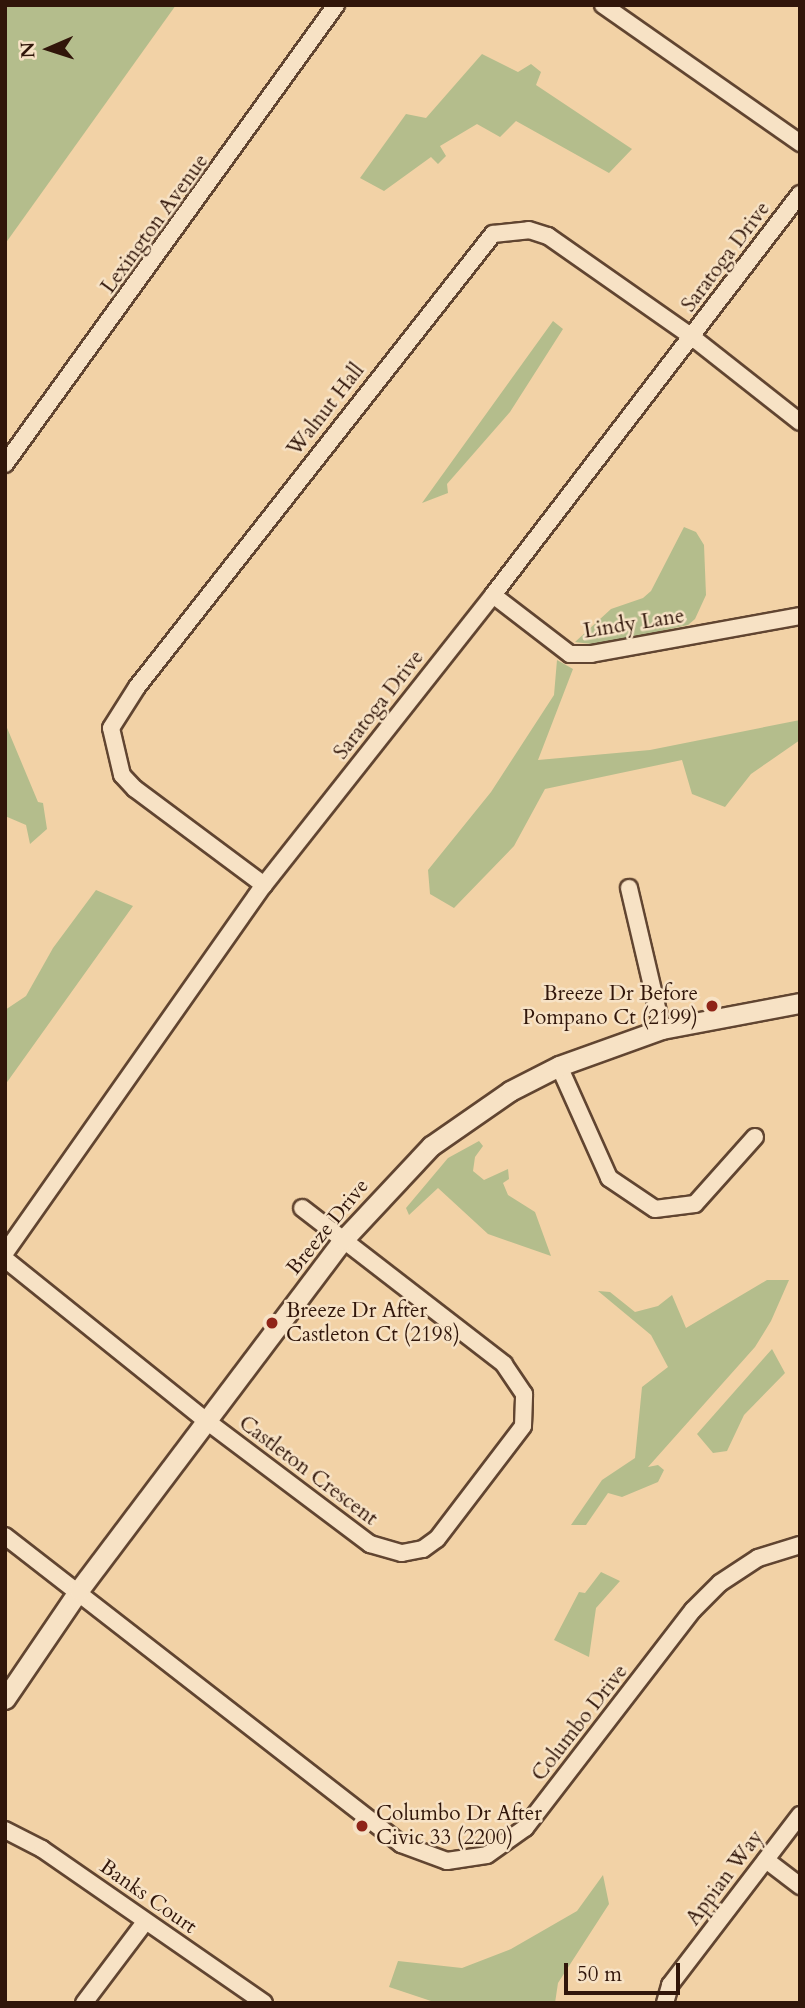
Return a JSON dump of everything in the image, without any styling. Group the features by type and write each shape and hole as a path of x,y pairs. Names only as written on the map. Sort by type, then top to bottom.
{"street":[{"name":"Lexington Avenue","path":"5,464 335,5"},
{"path":"603,5 800,143"},
{"name":"Saratoga Drive","path":"5,1253 264,885 494,595 800,194"},
{"name":"Walnut Hall","path":"264,885 128,782 114,752 111,728 124,705 479,247 493,234 513,230 548,236 692,337 800,422"},
{"name":"Lindy Lane","path":"494,595 570,654 591,654 800,616"},
{"path":"629,888 662,1029"},
{"name":"Breeze Drive","path":"5,1699 79,1590 343,1240 431,1146 510,1091 559,1066 662,1029 800,1003"},
{"path":"559,1066 609,1178 656,1209 695,1204 755,1137"},
{"name":"Castleton Crescent","path":"5,1259 208,1422 370,1544 402,1553 423,1549 437,1539 523,1426 524,1394 504,1364 302,1208"},
{"path":"5,1536 79,1590"},
{"name":"Columbo Drive","path":"79,1590 401,1844 447,1861 487,1855 525,1828 693,1610 720,1583 758,1558 800,1545"},
{"name":"Appian Way","path":"665,2003 670,1985 800,1815"},
{"name":"Banks Court","path":"5,1830 43,1849 264,2003"},
{"path":"765,1860 800,1886"},
{"path":"85,2003 145,1922"}],"green space":[{"path":"5,5 176,5 5,244"},
{"path":"482,54 518,72 531,64 541,72 536,85 632,149 609,173 516,121 500,137 477,124 440,146 446,156 438,164 431,157 384,191 360,178 406,114 426,118"},
{"path":"553,321 563,329 510,412 447,484 448,493 422,503"},
{"path":"684,527 696,532 704,545 706,595 695,619 688,625 599,645 575,642 611,609 643,598 651,591"},
{"path":"557,660 573,669 538,760 650,750 800,720 800,740 751,774 725,807 692,794 682,760 545,789 514,846 454,908 430,894 428,870 491,792 554,695"},
{"path":"5,723 38,802 43,803 47,829 30,844 26,825 5,816"},
{"path":"96,890 133,906 5,1085 5,1010 26,996 53,948"},
{"path":"479,1141 483,1146 475,1157 473,1171 484,1180 508,1169 509,1179 503,1183 508,1195 535,1212 551,1256 488,1234 438,1188 409,1215 406,1208 448,1158"},
{"path":"767,1280 789,1280 771,1321 755,1347 648,1467 658,1465 664,1470 658,1482 622,1497 608,1493 586,1525 571,1525 602,1480 635,1458 642,1387 668,1367 651,1335 598,1291 610,1292 635,1312 658,1306 672,1295 686,1328"},
{"path":"772,1349 785,1373 744,1415 727,1451 713,1453 697,1434"},
{"path":"601,1572 620,1581 596,1608 589,1657 554,1640 579,1592 585,1593"},
{"path":"603,1875 609,1904 558,1983 555,2003 437,2003 389,1987 398,1961 462,1968 511,1949 577,1911"}],"place":[{"name":"Breeze Dr Before Pompano Ct (2199)","path":"712,1006"},
{"name":"Breeze Dr After Castleton Ct (2198)","path":"272,1323"},
{"name":"Columbo Dr After Civic 33 (2200)","path":"362,1826"}]}
